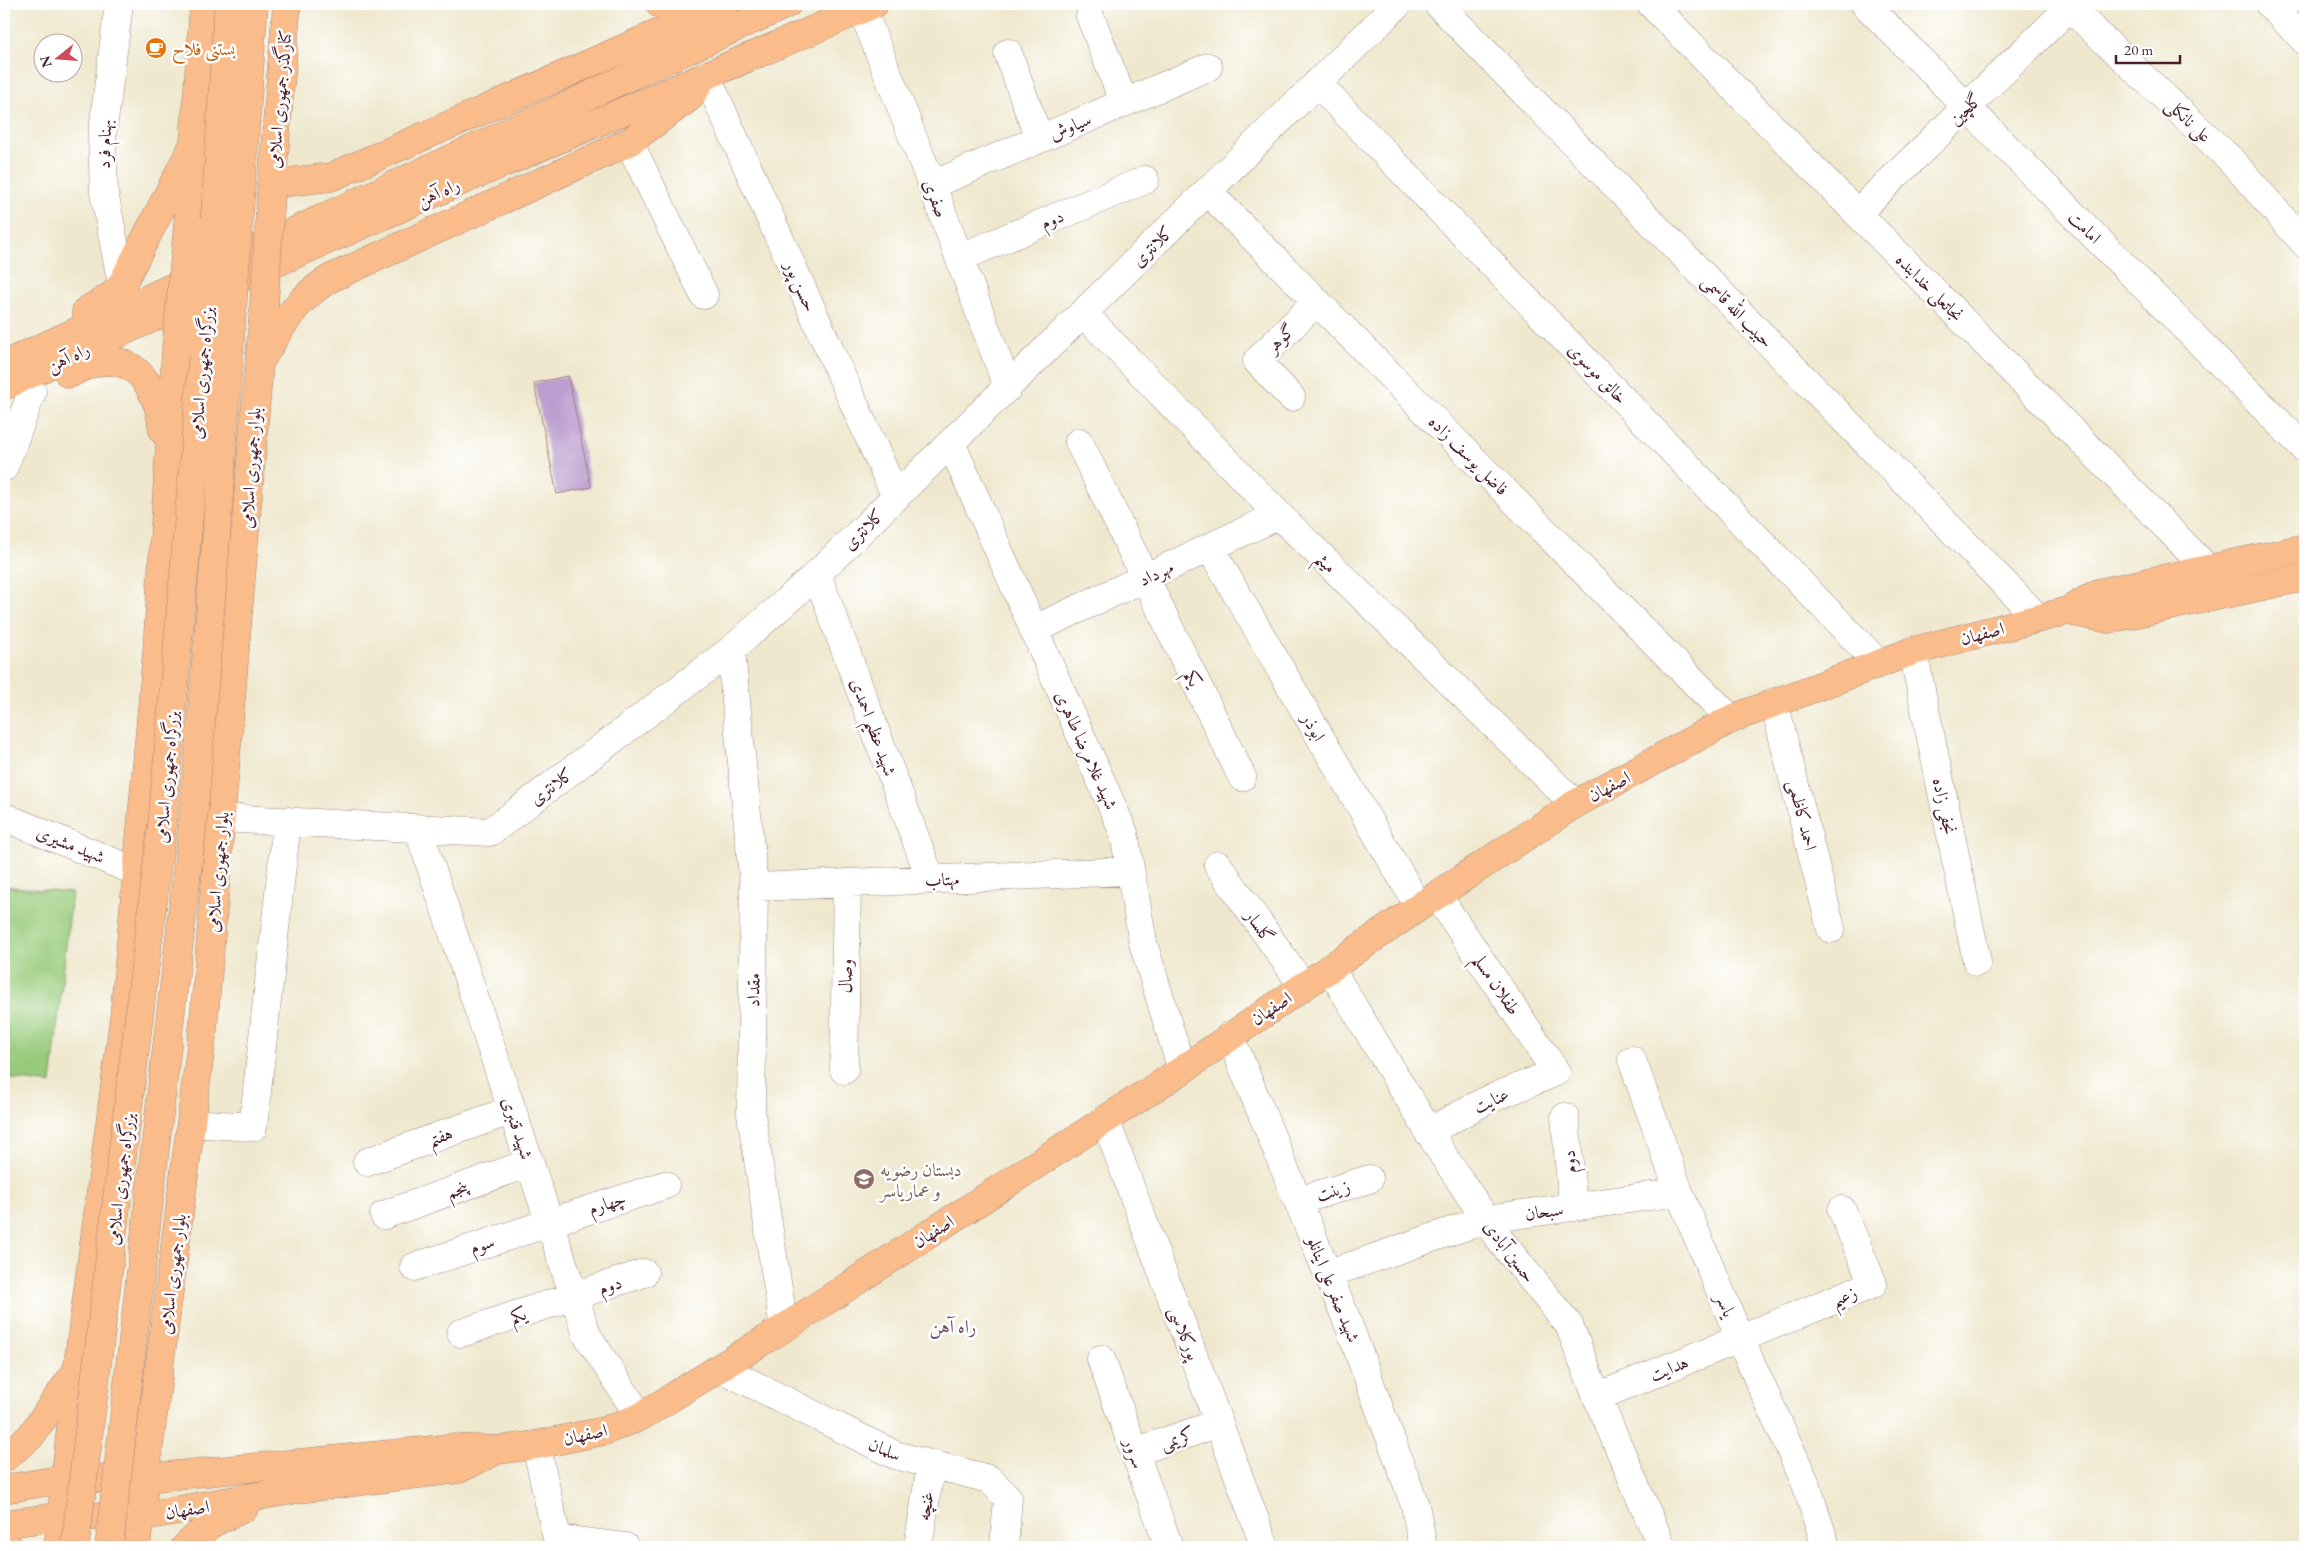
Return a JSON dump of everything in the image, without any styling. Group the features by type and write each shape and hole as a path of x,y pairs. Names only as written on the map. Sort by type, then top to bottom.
{"main road":[{"path":"58,1547 76,1371 124,1017 157,650 176,348 188,224 204,4"},
{"name":"بزرگراه جمهوری اسلامی","path":"75,1547 162,826 216,203 228,4"},
{"name":"بزرگراه جمهوری اسلامی","path":"109,1547 193,821 216,552 254,4"},
{"name":"کنارگذر جمهوری اسلامی","path":"271,188 287,4"},
{"path":"660,4 712,15"},
{"name":"راه آهن","path":"4,365 712,15 787,4"},
{"name":"راه آهن","path":"4,386 152,318 868,6"},
{"path":"271,188 331,177 712,15"},
{"path":"258,365 300,301 325,281 629,142 690,97 706,75"},
{"path":"4,350 102,302 122,284 193,146"},
{"name":"بلوار جمهوری اسلامی","path":"136,1547 203,1030 264,306 271,188"},
{"path":"4,404 94,363 108,361 121,363 136,372 150,386 158,402 168,494"},
{"name":"اصفهان","path":"4,1489 64,1480 146,1478 452,1448 498,1450 536,1445 604,1431 640,1417 784,1328 1182,1070 1428,901 1575,804 1731,719 1913,651 2067,610 2098,593 2305,548"},
{"name":"اصفهان","path":"2067,610 2108,620 2305,577"},
{"path":"124,1017 128,1033 137,1046 151,1054 166,1057 182,1053 195,1044 203,1030"},
{"path":"4,1458 30,1437 76,1371"},
{"name":"اصفهان","path":"4,1524 62,1516 139,1517 269,1496 298,1489 459,1469 498,1450"},
{"path":"185,1547 211,1524 269,1496"},
{"path":"4,1544 9,1547"}],"street":[{"name":"بهنام فرد","path":"119,4 102,137 104,192 122,284"},
{"name":"کلانتری","path":"222,818 490,832 731,650 817,574 1398,4"},
{"name":"حبیب الله قاسمی","path":"1438,4 2038,618"},
{"name":"نجاتعلی خدابنده","path":"1650,4 2209,570"},
{"name":"امامت","path":"1865,4 2305,449"},
{"path":"2269,4 2305,41"},
{"name":"گلچین","path":"1857,213 2069,5"},
{"name":"علی نانکلی","path":"2069,5 2230,159 2305,244"},
{"name":"صفری","path":"868,6 932,185 1008,388"},
{"path":"1090,16 1124,103"},
{"path":"1008,53 1040,139"},
{"name":"سیاوش","path":"932,185 1208,67"},
{"name":"حسن پور","path":"706,75 896,497"},
{"name":"خالق موسوی","path":"1317,83 1879,664"},
{"path":"629,142 704,295"},
{"name":"دوم","path":"959,258 1145,180"},
{"name":"فاضل یوسف زاده","path":"1207,191 1731,719"},
{"name":"گوهر","path":"1290,397 1258,361 1316,302"},
{"name":"میثم","path":"1083,313 1279,515 1575,804"},
{"path":"4,467 32,392"},
{"path":"1079,442 1144,578"},
{"name":"شهید غلامرضا طاهری","path":"951,443 1124,833 1143,943 1182,1070"},
{"name":"مهرداد","path":"1033,630 1279,515"},
{"name":"ابوذر","path":"1210,548 1428,901"},
{"name":"شهید عظیم احمدی","path":"817,574 931,880"},
{"name":"یکم","path":"1144,578 1242,777"},
{"name":"مقداد","path":"731,650 754,887 752,1114 784,1328"},
{"name":"نجفی زاده","path":"1913,651 1977,962"},
{"name":"احمد کاظمی","path":"1774,702 1832,929"},
{"name":"شهید مشیری","path":"4,817 137,872"},
{"path":"191,1123 253,1127 287,821"},
{"name":"شهید قنبری","path":"418,828 587,1334 640,1417"},
{"name":"گلسار","path":"1218,865 1303,986"},
{"name":"مهتاب","path":"754,887 1130,871"},
{"name":"وصال","path":"844,1070 847,883"},
{"name":"طفلان مسلم","path":"1428,901 1556,1072"},
{"name":"حسین آبادی","path":"1330,968 1428,1132 1486,1219 1569,1325 1597,1397 1662,1547"},
{"name":"شهید صفر علی اینانلو","path":"1230,1036 1328,1274 1415,1505 1423,1547"},
{"name":"یاسر","path":"1632,1060 1679,1192 1740,1339 1806,1484 1826,1547"},
{"name":"عنایت","path":"1428,1132 1485,1101 1556,1072"},
{"name":"هفتم","path":"367,1162 512,1110"},
{"name":"دوم","path":"1566,1117 1573,1207"},
{"name":"پورکلاسی","path":"1105,1119 1265,1547"},
{"name":"پنجم","path":"384,1215 530,1164"},
{"name":"زینت","path":"1298,1200 1369,1179"},
{"name":"چهارم","path":"550,1222 665,1185"},
{"name":"سبحان","path":"1328,1274 1486,1219 1679,1192"},
{"name":"زعیم","path":"1740,1339 1873,1284 1842,1210"},
{"name":"سوم","path":"414,1267 550,1222"},
{"name":"دوم","path":"575,1297 644,1273"},
{"name":"یکم","path":"461,1333 575,1297"},
{"name":"هدایت","path":"1597,1397 1740,1339"},
{"name":"سرور","path":"1101,1359 1169,1547"},
{"name":"سلمان","path":"720,1368 894,1455 989,1479 1008,1498 1004,1547"},
{"name":"کریمی","path":"1135,1452 1219,1423"},
{"path":"536,1445 558,1543 625,1547"},
{"name":"غنچه","path":"918,1547 931,1465"}],"green space":[{"path":"4,886 72,893 51,1084 4,1078"}],"building":[{"path":"568,376 591,487 557,494 534,383"}],"place":[{"name":"بستنی فلاح","path":"156,48"},
{"name":"دبستان رضویه و عماریاسر","path":"864,1179"}],"district":[{"name":"راه آهن","path":"953,1326"}]}
